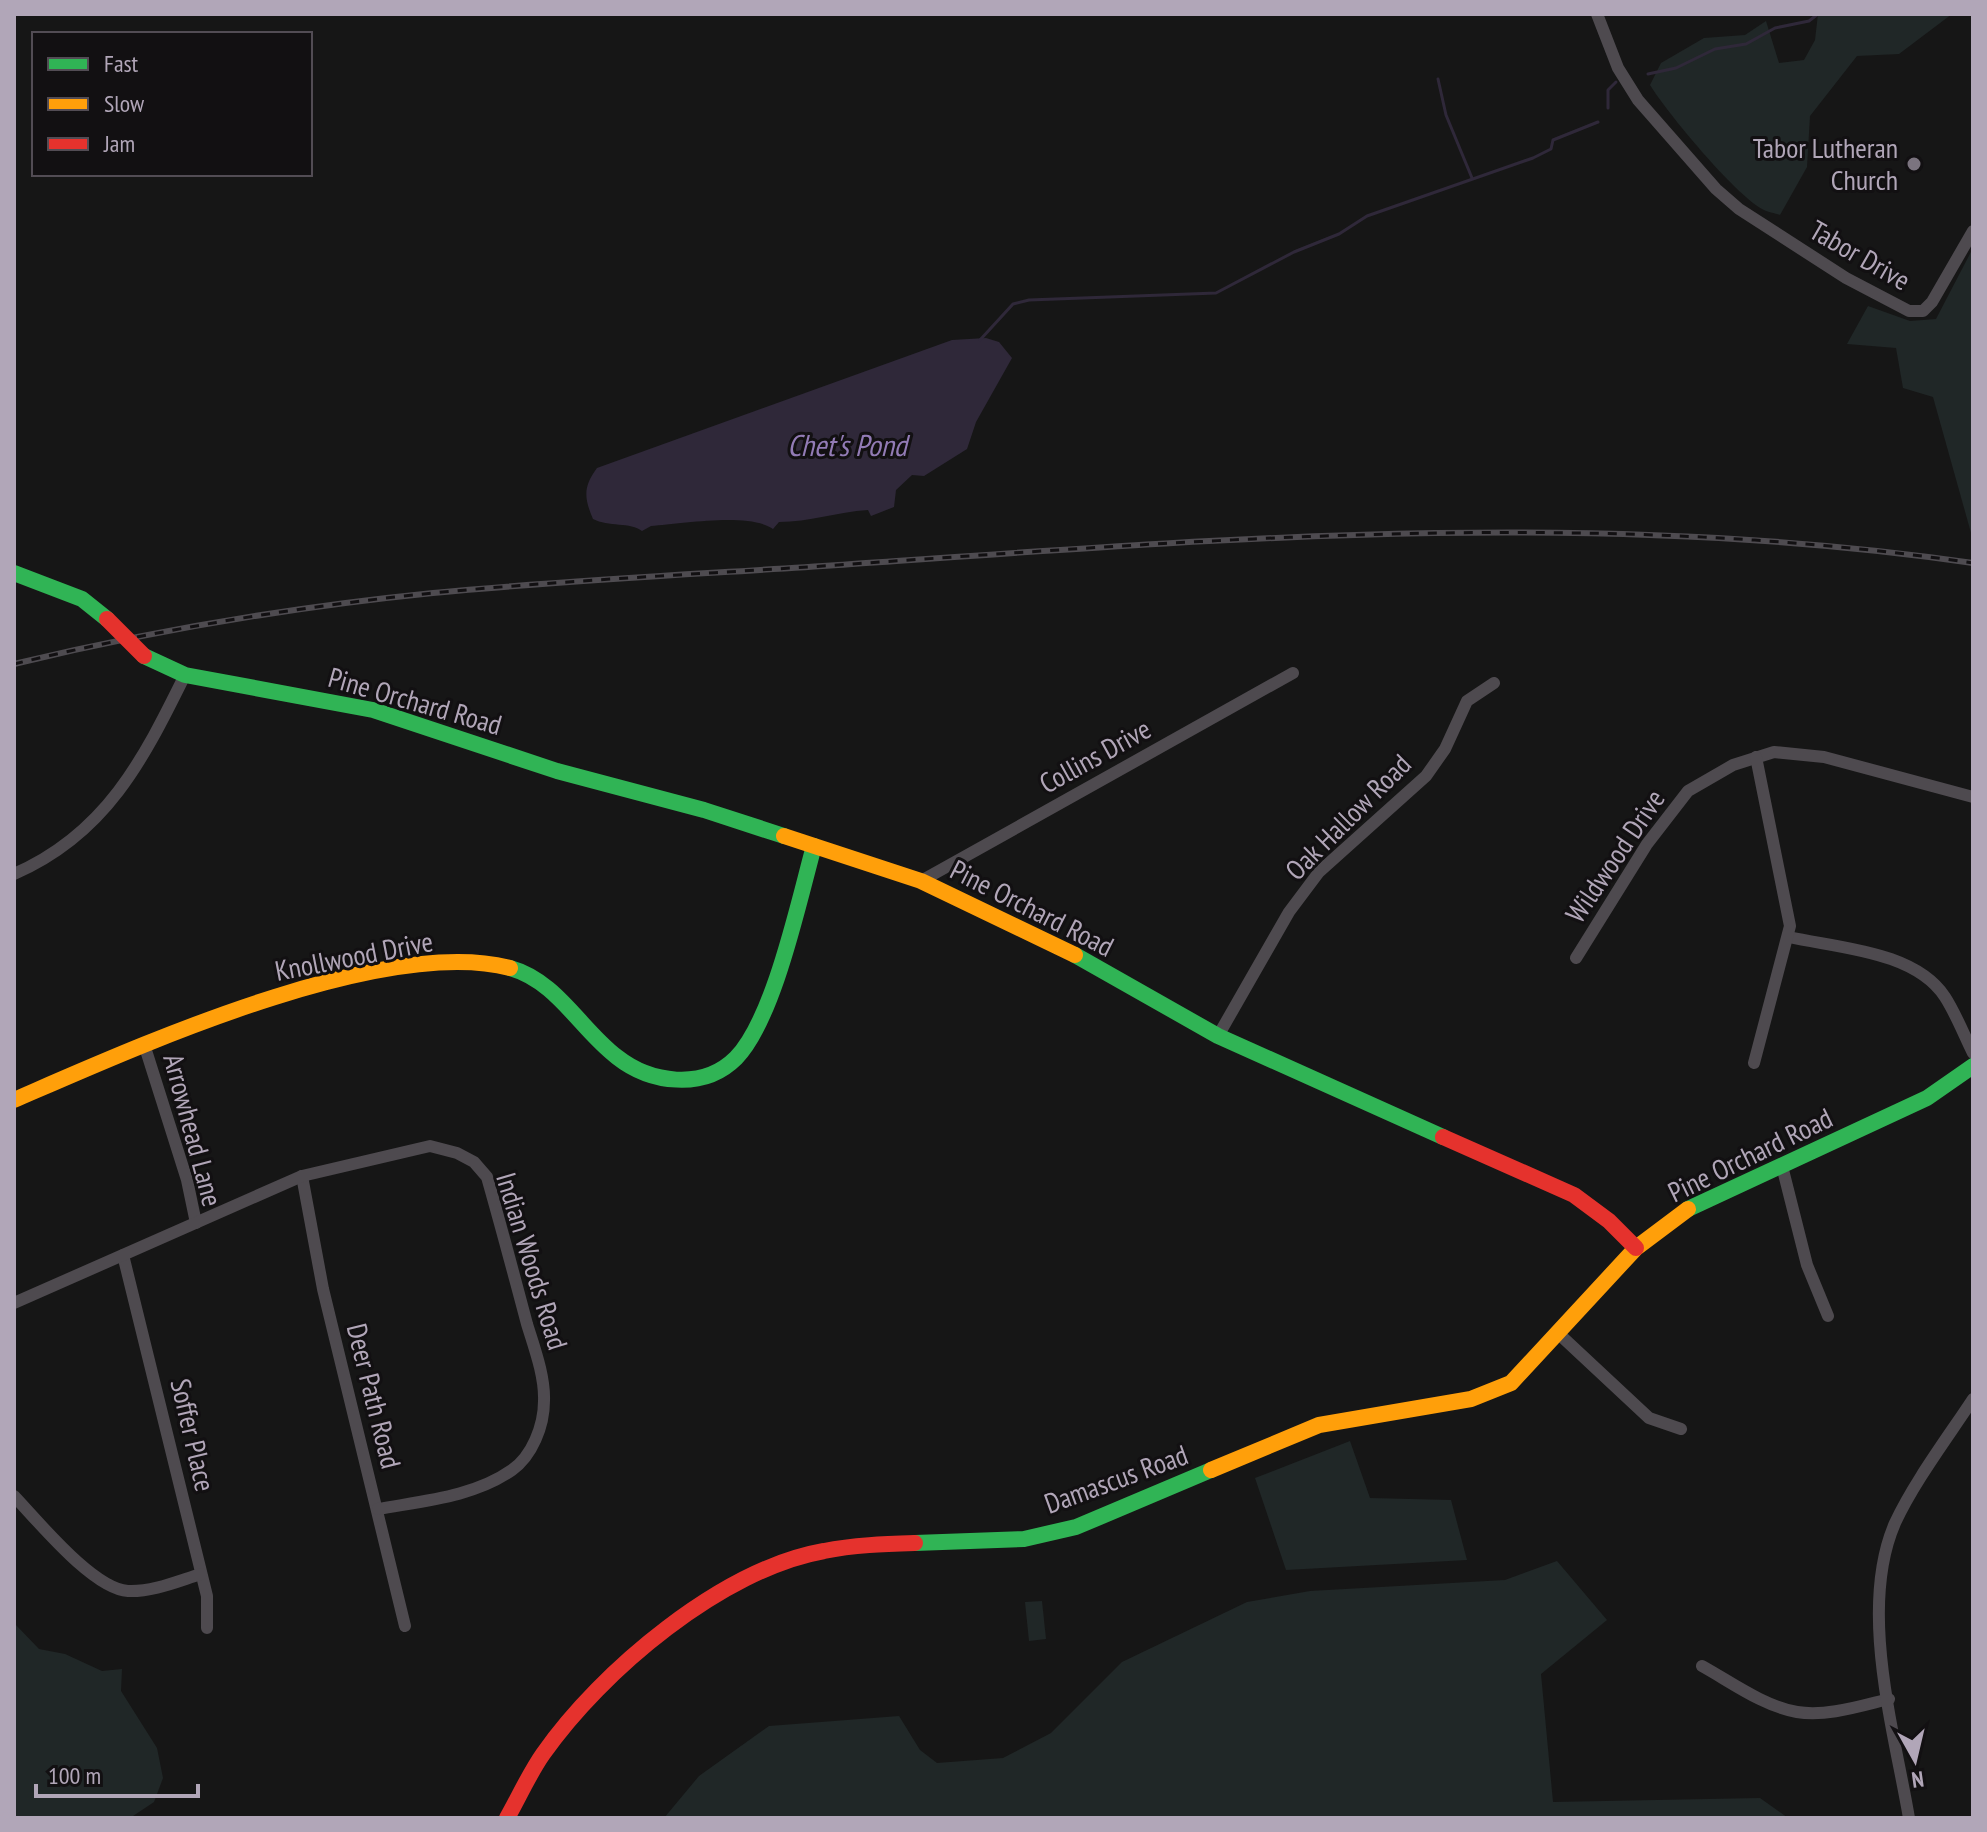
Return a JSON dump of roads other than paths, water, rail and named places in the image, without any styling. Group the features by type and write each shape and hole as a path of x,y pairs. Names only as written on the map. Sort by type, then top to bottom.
{"street":[{"name":"Tabor Drive","path":"1597,14 1618,68 1638,100 1716,189 1739,209 1846,278 1909,311 1923,311 1973,231"},
{"name":"Pine Orchard Road","path":"14,573 82,599 144,656 185,675 373,710 557,771 704,810 921,881 1080,957 1218,1036 1574,1195 1609,1221 1636,1248 1689,1208 1927,1098 1973,1066"},
{"name":"Collins Drive","path":"921,881 1293,673"},
{"path":"14,874 41,862 91,824 141,763 185,675"},
{"name":"Oak Hallow Road","path":"1218,1036 1289,912 1319,872 1426,776 1445,749 1467,701 1494,683"},
{"name":"Wildwood Drive","path":"1576,958 1647,844 1688,791 1733,765 1774,752 1824,757 1973,797"},
{"path":"1754,1063 1789,937 1756,757"},
{"name":"Knollwood Drive","path":"14,1100 144,1044 303,987 401,967 467,961 522,971 553,989 603,1045 632,1070 655,1079 682,1080 707,1076 736,1059 752,1031 786,941 814,846"},
{"path":"1789,937 1886,958 1916,970 1943,994 1973,1053"},
{"name":"Arrowhead Lane","path":"14,1303 196,1223 183,1165 144,1044"},
{"name":"Indian Woods Road","path":"196,1223 302,1176 430,1146 457,1153 474,1162 487,1177 535,1350 545,1397 543,1420 533,1444 514,1469 488,1484 443,1497 378,1509"},
{"path":"1782,1166 1807,1265 1828,1316"},
{"name":"Deer Path Road","path":"302,1176 323,1289 405,1626"},
{"name":"Damascus Road","path":"507,1818 543,1754 617,1669 672,1623 762,1571 821,1551 879,1544 1024,1539 1076,1527 1319,1425 1471,1399 1511,1383 1636,1248"},
{"name":"Soffer Place","path":"123,1255 207,1596 207,1628"},
{"path":"1559,1334 1649,1418 1681,1429"},
{"path":"1909,1818 1879,1626 1883,1561 1896,1522 1973,1399"},
{"path":"14,1496 99,1580 125,1591 147,1590 201,1574"},
{"path":"1702,1666 1766,1701 1796,1712 1817,1713 1889,1699"}],"water":[{"name":"Chet's Pond","path":"986,338 999,342 1012,358 976,422 967,449 924,476 912,475 896,490 894,507 871,516 868,510 779,522 773,529 762,524 732,520 651,526 642,531 632,526 593,519 586,493 597,468 952,340"}],"waterway":[{"path":"1648,74 1676,68 1715,49 1746,44 1775,28 1809,21 1818,14"},
{"path":"1438,79 1446,115 1472,178"},
{"path":"1608,108 1608,90 1616,82"},
{"path":"980,340 1013,304 1029,300 1216,293 1294,252 1339,234 1367,216 1533,158 1551,149 1553,140 1598,122"}],"railway":[{"path":"14,664 222,621 433,593 1264,538 1548,533 1690,536 1832,546 1973,563"}],"place":[{"name":"Tabor Lutheran Church","path":"1914,164"}]}
